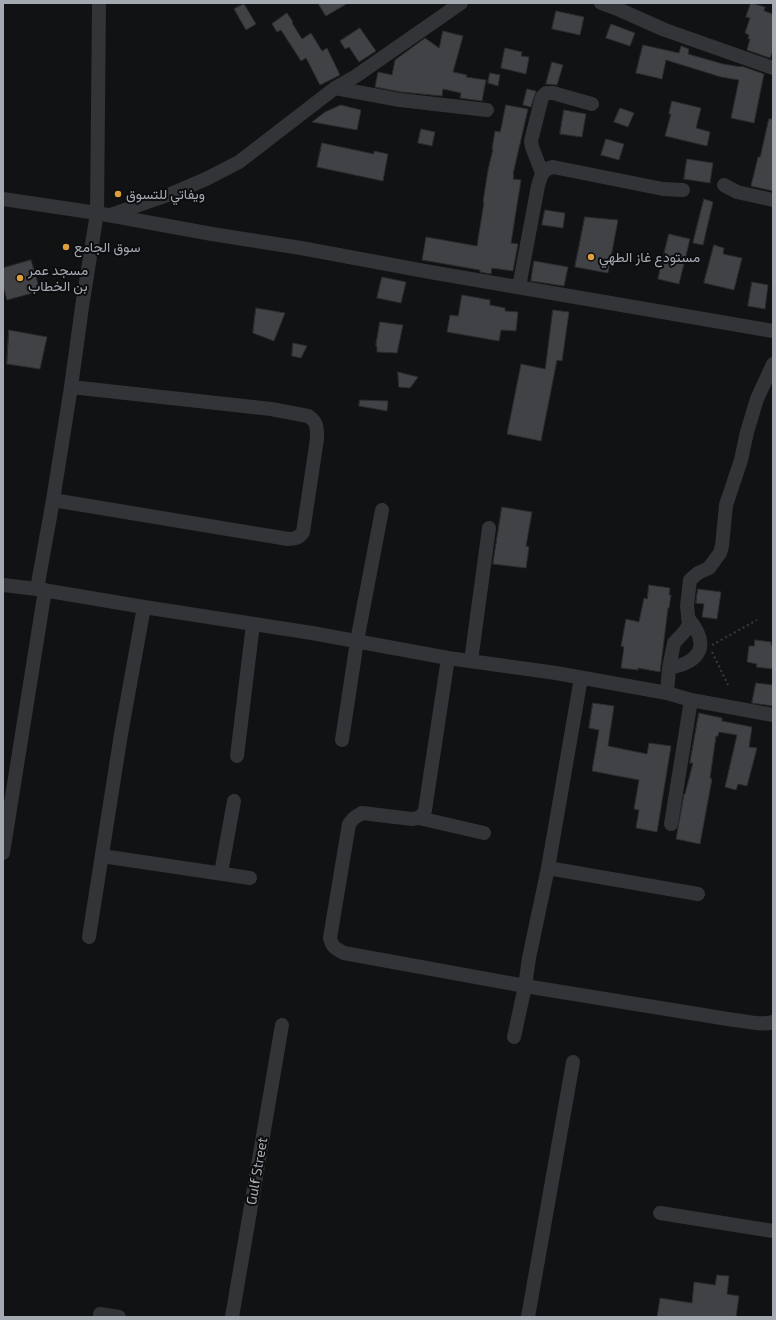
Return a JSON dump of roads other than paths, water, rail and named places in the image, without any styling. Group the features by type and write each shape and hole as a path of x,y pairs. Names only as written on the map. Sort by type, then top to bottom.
{"street":[{"path":"3,853 9,777 41,590 82,307 103,214 99,3"},
{"path":"103,214 171,194 223,171 239,162 335,88 356,76 461,3"},
{"path":"601,3 665,30 773,68"},
{"path":"335,88 400,100 487,110"},
{"path":"519,287 542,172 532,147 542,97 546,93 553,93 592,104"},
{"path":"542,172 553,167 663,189 683,190"},
{"path":"724,185 737,192 773,200"},
{"path":"3,199 103,214 773,331"},
{"path":"667,694 669,668 674,643 686,630 689,624 687,606 690,580 698,573 708,568 720,553 726,505 741,460 747,432 757,399 773,364"},
{"path":"53,500 288,539 295,539 303,532 317,439 317,424 308,416 271,409 71,387"},
{"path":"342,740 357,641 382,510"},
{"path":"471,661 489,528"},
{"path":"3,585 357,641 448,658 556,673 773,715"},
{"path":"89,937 121,734 144,607"},
{"path":"669,668 682,666 693,660 700,649 700,640 696,628 688,618"},
{"path":"238,756 253,624"},
{"path":"419,818 423,815 425,810 448,658"},
{"path":"514,1038 548,868 582,678"},
{"path":"671,824 692,700"},
{"path":"221,873 234,801"},
{"path":"484,833 419,818 412,819 362,813 354,818 349,824 330,938 335,948 344,954 525,986 760,1024 773,1022"},
{"path":"102,856 250,878"},
{"path":"548,868 698,894"},
{"name":"Gulf Street","path":"232,1317 282,1025"},
{"path":"528,1317 573,1062"},
{"path":"660,1213 773,1231"},
{"path":"100,1314 119,1317"}],"place":[{"name":"ويفاتي للتسوق","path":"118,194"},
{"name":"سوق الجامع","path":"66,247"},
{"name":"مستودع غاز الطهي","path":"591,257"},
{"name":"مسجد عمر بن الخطاب","path":"20,278"}]}
